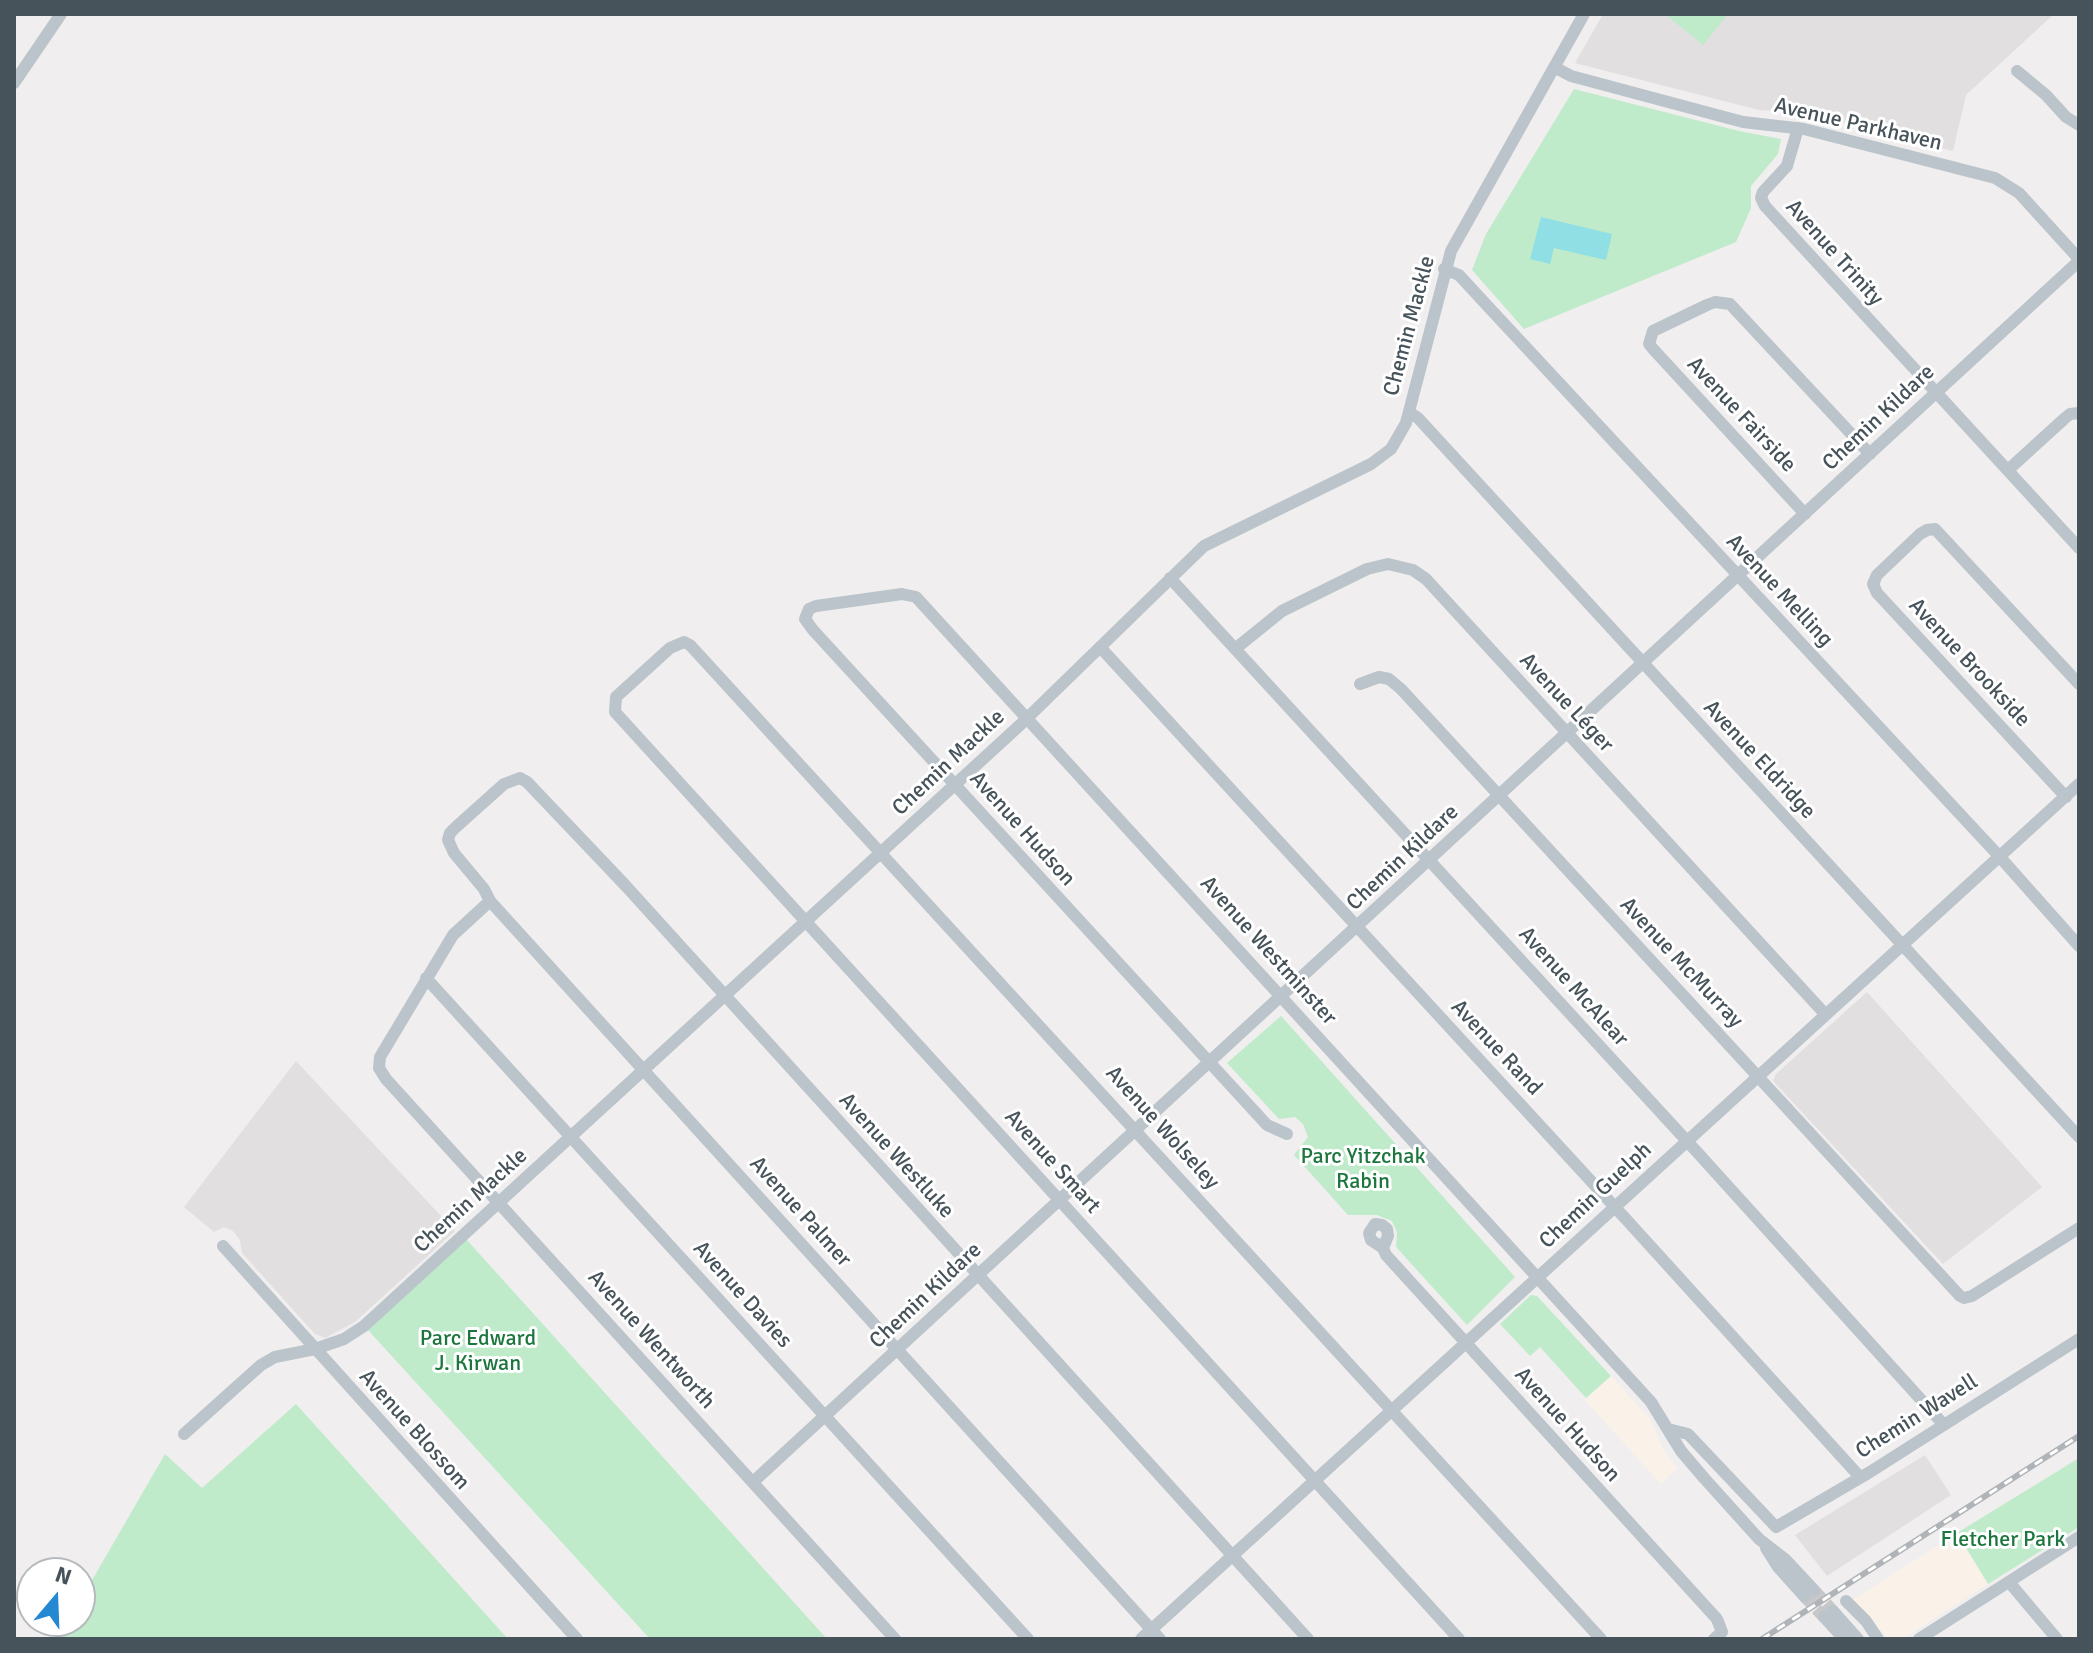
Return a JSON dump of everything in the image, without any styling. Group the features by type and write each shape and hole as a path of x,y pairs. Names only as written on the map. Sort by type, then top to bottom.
{"street":[{"path":"14,83 61,14"},
{"name":"Chemin Mackle","path":"184,1434 261,1365 275,1357 344,1339 364,1326 1027,718 1213,540 1383,457 1398,440 1409,412 1444,269 1462,227 1584,14"},
{"name":"Avenue Parkhaven","path":"1554,67 1571,76 1743,122 1798,128 2005,182 2019,193 2079,260"},
{"path":"2017,71 2066,117 2079,125"},
{"name":"Avenue Trinity","path":"1798,128 1787,166 1764,190 1762,199 1768,210 2079,548"},
{"name":"Chemin Kildare","path":"753,1482 2079,260"},
{"name":"Avenue Melling","path":"1444,269 1459,275 2079,946"},
{"name":"Avenue Fairside","path":"1805,514 1649,344 1653,331 1715,302 1730,304 1870,454"},
{"name":"Avenue Eldridge","path":"1409,412 1418,418 2079,1137"},
{"path":"2008,470 2070,414 2079,413"},
{"name":"Avenue Brookside","path":"2066,797 1877,593 1873,584 1877,575 1927,530 1935,529 2079,684"},
{"name":"Avenue Léger","path":"1235,649 1288,608 1367,569 1388,564 1413,570 1426,579 1825,1014"},
{"name":"Avenue McAlear","path":"1170,578 1944,1425"},
{"name":"Avenue Westminster","path":"807,622 806,613 816,606 913,594 1651,1402 1684,1456 1759,1539 1778,1567 1809,1593"},
{"name":"Avenue Hudson","path":"807,622 1267,1125 1287,1134"},
{"name":"Avenue Wolseley","path":"615,712 616,697 670,648 684,642 690,645 1601,1639"},
{"name":"Avenue Rand","path":"1100,647 1860,1477"},
{"name":"Avenue McMurray","path":"1360,684 1372,678 1389,679 1964,1298 2079,1228"},
{"name":"Avenue Smart","path":"615,712 1459,1639"},
{"name":"Avenue Westluke","path":"478,808 513,779 520,778 527,782 625,885 1308,1639"},
{"name":"Chemin Guelph","path":"1141,1639 1156,1634 1232,1556 1314,1480 2079,784"},
{"name":"Avenue Palmer","path":"478,808 450,833 448,840 454,853 490,901 1156,1634"},
{"path":"426,978 453,935 490,901"},
{"path":"2067,934 2079,923"},
{"name":"Avenue Wentworth","path":"426,978 380,1057 379,1068 386,1079 895,1639"},
{"name":"Avenue Davies","path":"426,978 1028,1639"},
{"name":"Avenue Blossom","path":"223,1246 577,1639"},
{"name":"Avenue Hudson","path":"1383,1248 1386,1255 1712,1613 1718,1634"},
{"name":"Chemin Wavell","path":"1776,1527 2079,1339"},
{"name":"Avenue Westminster","path":"1668,1429 1688,1434 1776,1527"},
{"path":"1919,1639 2079,1537"},
{"path":"2009,1582 2057,1639"},
{"path":"1846,1601 1868,1623 1878,1639"},
{"path":"1844,1639 1828,1614 1858,1639"}],"shaded area":[{"path":"1603,14 2054,14 1966,95 1953,151 1808,113 1759,110 1575,63"},
{"path":"1867,992 2042,1187 1943,1264 1773,1081 1776,1074"},
{"path":"296,1061 455,1231 355,1322 325,1338 315,1334 242,1253 240,1240 233,1231 224,1227 214,1232 184,1207"},
{"path":"1611,1376 1649,1418 1664,1451 1677,1468 1661,1484 1585,1400"},
{"path":"1925,1455 1951,1495 1827,1576 1795,1535"},
{"path":"1957,1533 1988,1584 1902,1639 1889,1639 1853,1600"}],"green space":[{"path":"1665,14 1728,14 1703,45"},
{"path":"1574,89 1781,139 1778,154 1751,186 1751,208 1736,242 1524,329 1472,270 1486,234"},
{"name":"Parc Yitzchak Rabin","path":"1281,1016 1515,1277 1467,1325 1396,1247 1397,1232 1392,1221 1377,1215 1348,1215 1294,1155 1308,1137 1303,1124 1295,1117 1279,1119 1227,1063"},
{"name":"Parc Edward J. Kirwan","path":"466,1239 827,1639 650,1639 368,1330"},
{"path":"1531,1295 1537,1296 1611,1376 1586,1398 1540,1347 1530,1356 1500,1324"},
{"path":"296,1404 508,1639 58,1639 96,1637 96,1573 165,1454 202,1488"},
{"name":"Fletcher Park","path":"2079,1458 2079,1527 1988,1584 1957,1533"}],"water":[{"path":"1541,217 1612,234 1606,260 1554,248 1550,264 1530,259"}],"tunnel":[{"path":"1814,1590 1833,1611"},
{"path":"1804,1596 1824,1617"}],"railway":[{"path":"1762,1639 2079,1436"}]}
